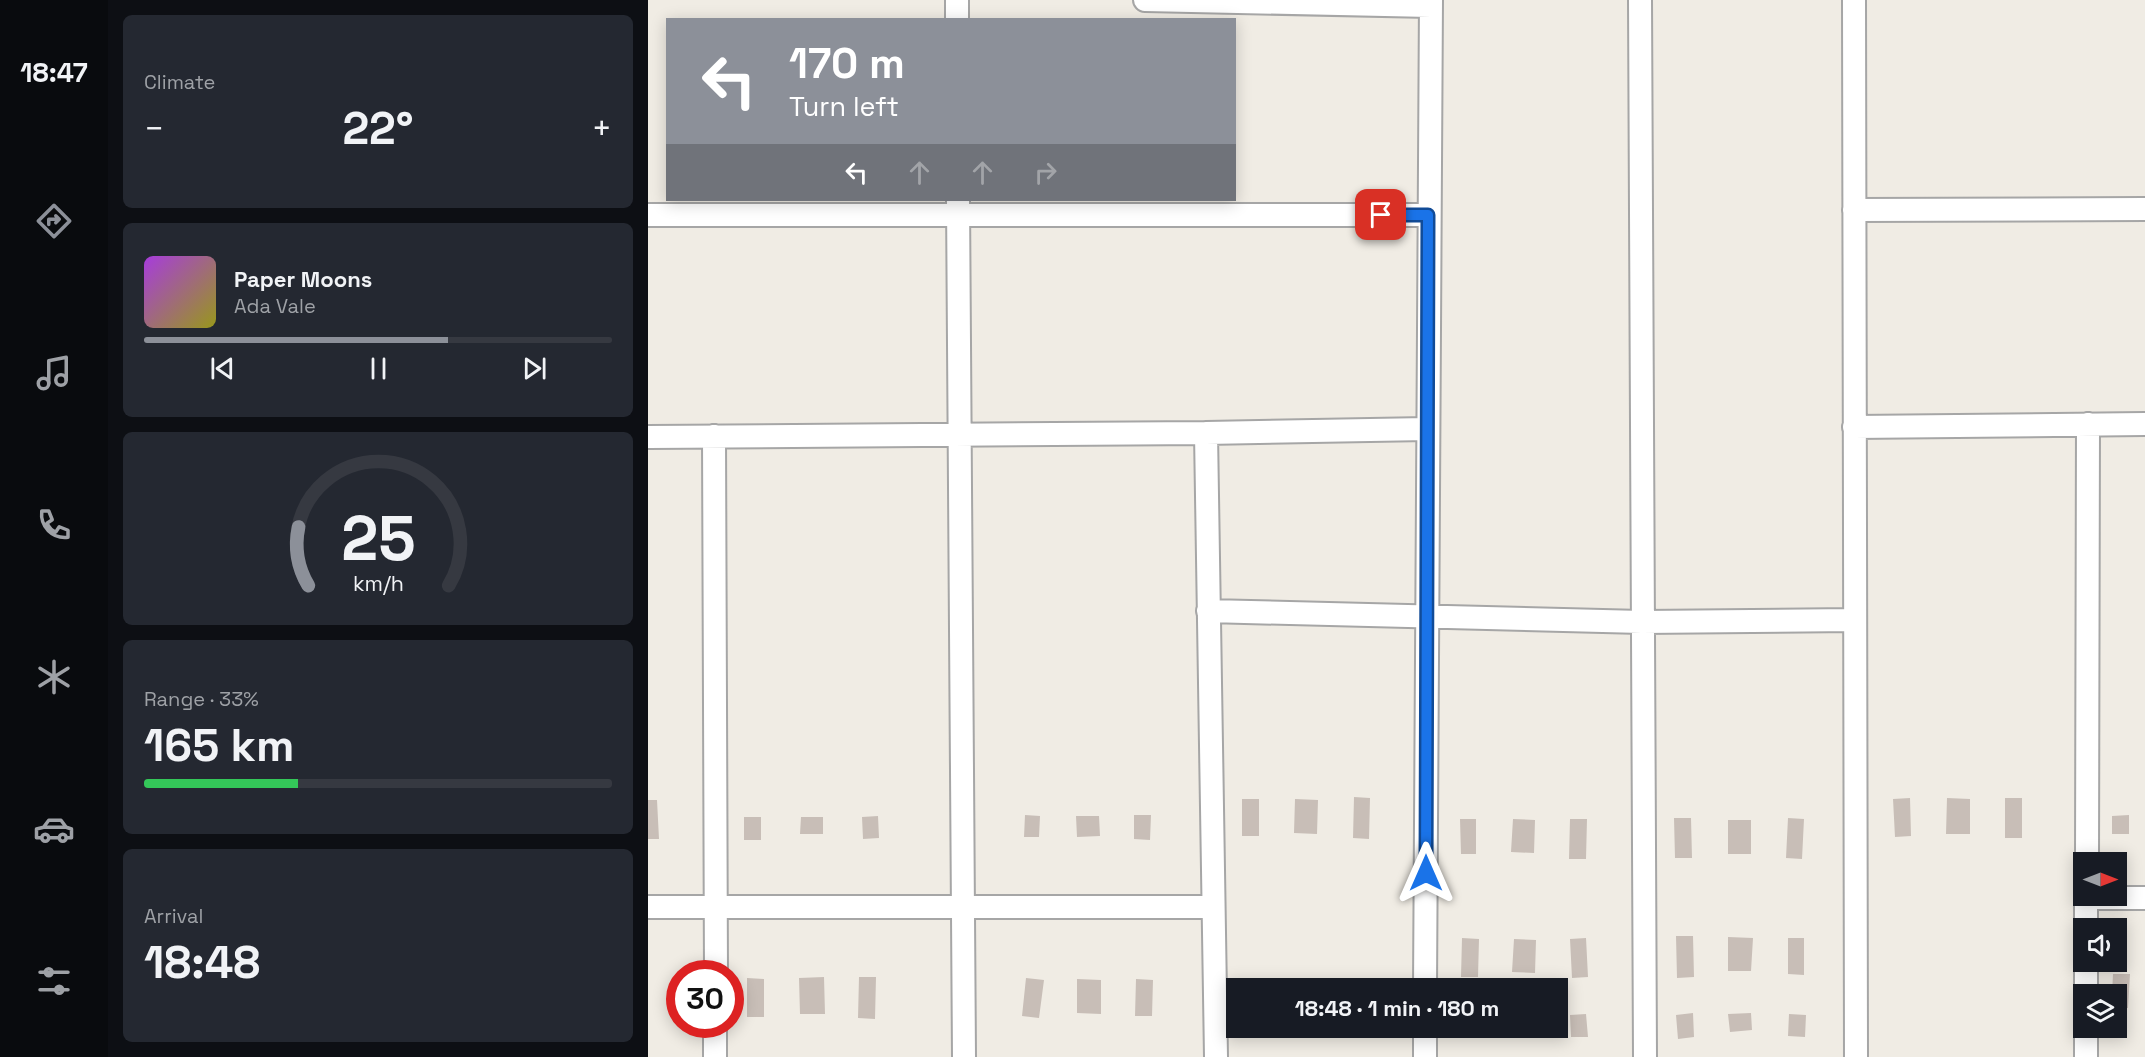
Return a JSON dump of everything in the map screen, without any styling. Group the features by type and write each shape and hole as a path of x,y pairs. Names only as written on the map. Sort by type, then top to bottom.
{"street":[{"path":"957,0 957,18"},
{"path":"1145,0 1431,3 1425,978"},
{"path":"1641,0 1645,1057"},
{"path":"1854,0 1857,1057"},
{"path":"648,215 958,207 1428,215"},
{"path":"958,207 964,1057"},
{"path":"1854,210 2145,209"},
{"path":"2086,852 2088,424"},
{"path":"1854,427 2145,424"},
{"path":"648,436 1206,433 1427,429"},
{"path":"1206,433 1216,1057"},
{"path":"714,436 716,960"},
{"path":"1208,611 1642,622 1854,620"},
{"path":"2127,898 2145,898"},
{"path":"648,907 1213,907"},
{"path":"715,1038 715,1057"},
{"path":"1425,1038 1425,1057"},
{"path":"2086,1038 2086,1057"}],"building":[{"path":"1354,797 1370,798 1369,839 1353,838"},
{"path":"1910,798 1911,836 1895,837 1893,799"},
{"path":"1947,798 1970,799 1970,834 1946,834"},
{"path":"2005,798 2022,798 2022,838 2005,838"},
{"path":"1242,799 1259,799 1259,836 1242,836"},
{"path":"1295,799 1318,800 1317,834 1294,833"},
{"path":"648,800 657,800 659,839 648,839"},
{"path":"1025,815 1040,816 1039,837 1024,837"},
{"path":"1134,815 1151,815 1150,840 1134,839"},
{"path":"2129,815 2129,834 2112,834 2112,816"},
{"path":"878,816 879,838 863,839 862,817"},
{"path":"1076,816 1099,816 1100,836 1077,837"},
{"path":"744,817 761,817 761,840 744,840"},
{"path":"801,817 823,817 823,834 800,834"},
{"path":"1674,818 1691,818 1692,858 1675,858"},
{"path":"1788,818 1804,819 1802,859 1786,858"},
{"path":"1460,819 1476,819 1476,854 1461,854"},
{"path":"1513,819 1535,820 1534,853 1511,852"},
{"path":"1570,819 1587,819 1586,859 1569,859"},
{"path":"1728,820 1751,820 1751,854 1728,854"},
{"path":"1676,936 1693,936 1694,977 1677,978"},
{"path":"1728,937 1753,938 1751,971 1728,971"},
{"path":"1462,938 1479,939 1478,977 1461,977"},
{"path":"1586,938 1588,977 1572,978 1570,939"},
{"path":"1788,938 1804,938 1804,975 1788,974"},
{"path":"1514,939 1536,940 1535,973 1512,972"},
{"path":"2113,974 2130,974 2128,1008 2127,984 2112,984"},
{"path":"824,977 825,1014 800,1014 799,978"},
{"path":"859,977 876,977 875,1019 858,1018"},
{"path":"747,978 764,979 764,1017 747,1017"},
{"path":"1026,978 1044,980 1039,1018 1022,1016"},
{"path":"1077,979 1101,980 1101,1014 1077,1013"},
{"path":"1136,979 1153,980 1152,1016 1135,1016"},
{"path":"1693,1013 1694,1037 1678,1039 1676,1015"},
{"path":"1751,1013 1752,1030 1730,1032 1728,1014"},
{"path":"1586,1014 1588,1037 1571,1037 1570,1015"},
{"path":"1789,1014 1806,1015 1805,1037 1788,1036"}],"route":[{"path":"1381,215 1428,215 1426,873"}]}
